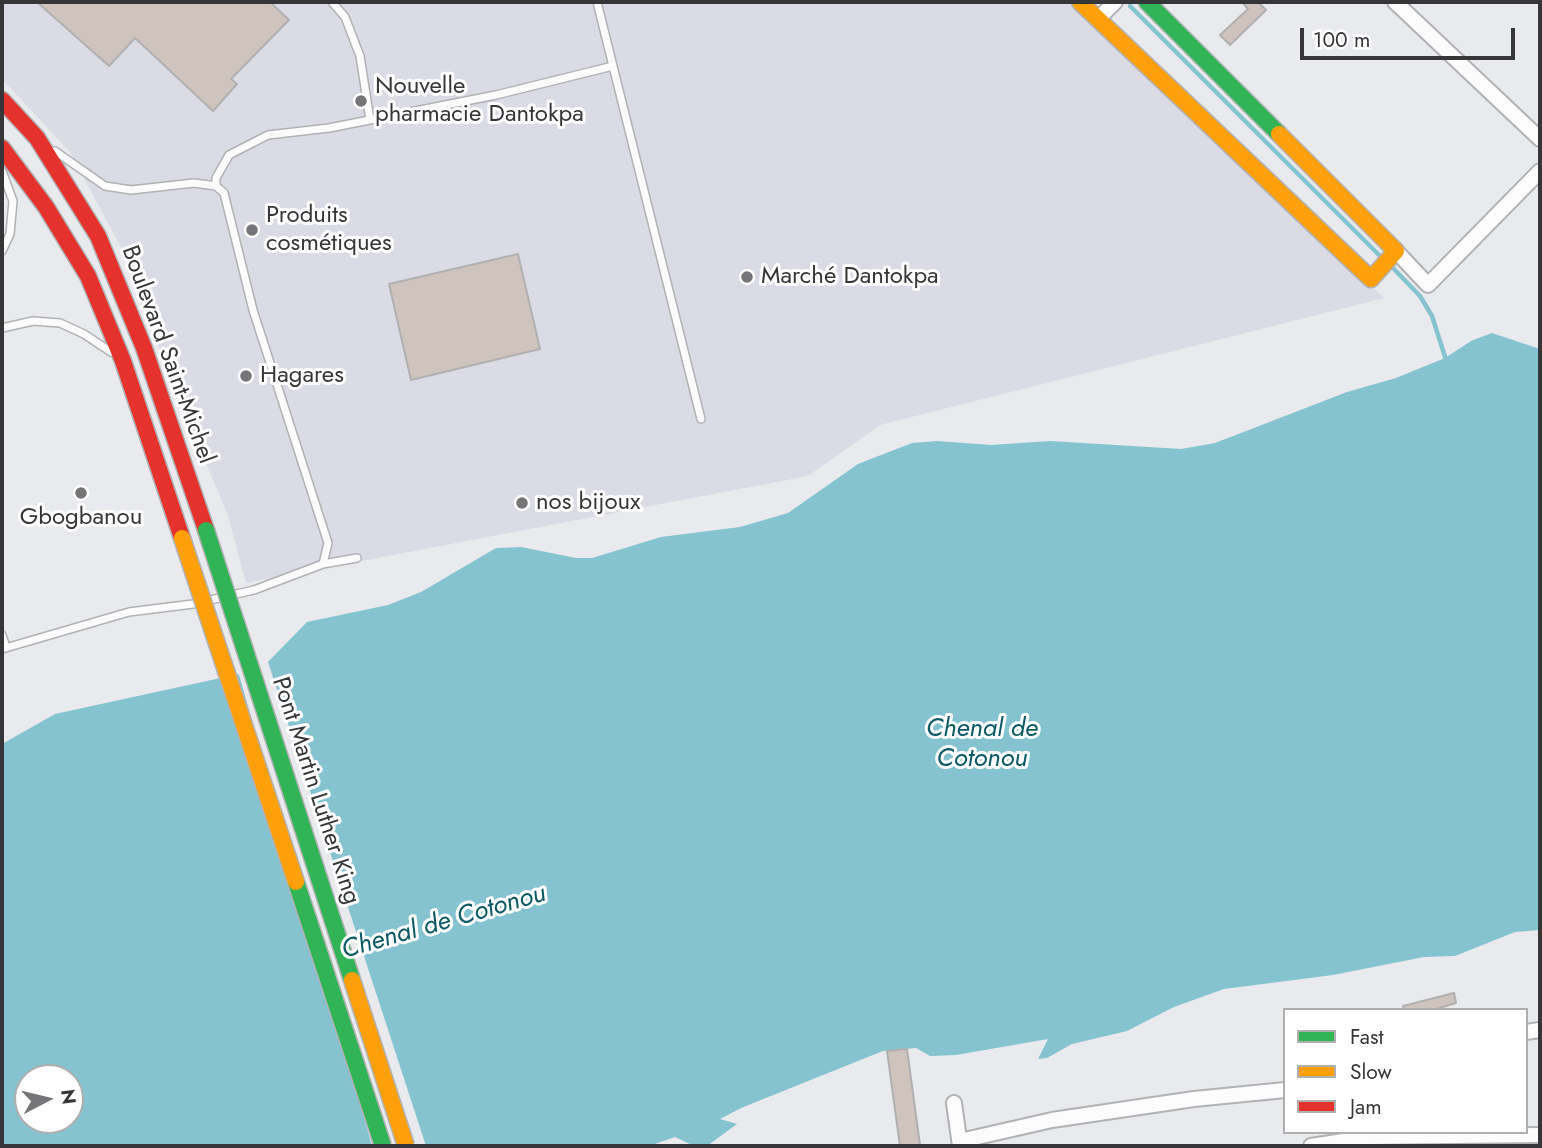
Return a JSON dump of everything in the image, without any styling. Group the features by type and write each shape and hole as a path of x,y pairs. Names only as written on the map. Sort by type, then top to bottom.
{"main road":[{"path":"1080,2 1371,279 1396,251 1147,2"},
{"name":"Boulevard Saint-Michel","path":"2,100 37,138 98,236 118,279 206,530"},
{"name":"Boulevard Saint-Michel","path":"2,148 46,206 75,251 112,329 182,538"},
{"name":"Pont Martin Luther King","path":"206,530 406,1146"},
{"name":"Pont Martin Luther King","path":"182,538 383,1146"}],"street":[{"path":"1098,19 1115,2"},
{"path":"1395,2 1540,139"},
{"path":"1396,251 1428,285 1540,171"},
{"path":"954,1103 960,1144 1052,1120 1194,1098 1283,1090"},
{"path":"1311,1146 1370,1139 1540,1135"}],"lane":[{"path":"332,2 345,17 360,56 370,120"},
{"path":"597,2 701,419"},
{"path":"216,186 216,178 229,155 268,135 370,120 496,95 613,66"},
{"path":"37,138 104,186 131,190 194,183 216,186 224,193 253,310 328,543 323,564"},
{"path":"2,171 13,201 10,234 2,251"},
{"path":"2,328 33,321 60,323 85,334 123,361"},
{"path":"2,635 4,648 129,612 193,604 254,590 323,564 357,558"}],"shaded area":[{"name":"Marché Dantokpa","path":"2,2 1068,2 1384,298 880,425 808,476 246,583 228,516 165,364 125,255 70,152 2,79"}],"water":[{"name":"Chenal de Cotonou","path":"1492,333 1540,349 1540,930 1515,932 1455,956 1424,957 1333,975 1224,989 1174,1007 1127,1031 1072,1044 1047,1058 1038,1059 1048,1039 956,1055 930,1056 916,1048 883,1051 720,1119 737,1124 707,1146 694,1146 675,1137 649,1146 2,1146 2,744 55,714 239,674 265,665 307,622 388,605 421,592 496,548 521,547 576,558 592,558 661,537 740,527 788,513 858,464 912,443 937,441 991,445 1050,441 1181,449 1215,443 1445,358 1471,341"}],"pier":[{"path":"267,659 426,1146 372,1146 238,671"}],"building":[{"path":"37,2 270,2 289,20 231,79 237,84 213,111 135,38 109,66"},
{"path":"1242,2 1258,2 1266,10 1230,45 1220,35 1248,9"},
{"path":"518,254 540,349 411,380 389,284"},
{"path":"1454,993 1456,1003 1440,1008 1403,1006"},
{"path":"907,1049 920,1145 900,1146 887,1051"}],"waterway":[{"path":"1130,6 1382,258"},
{"path":"1391,266 1420,296 1432,316 1447,363"}],"traffic: fast":[{"path":"1147,2 1279,134"},
{"path":"206,530 352,980"},
{"path":"296,882 383,1146"}],"traffic: slow":[{"path":"1080,2 1371,279 1396,251 1279,134"},
{"path":"182,538 296,882"},
{"path":"352,980 406,1146"}],"traffic: jam":[{"path":"2,100 37,138 98,236 144,348 206,530"},
{"path":"2,148 46,207 88,276 123,361 182,538"}],"place":[{"name":"Nouvelle pharmacie Dantokpa","path":"361,101"},
{"name":"Produits cosmétiques","path":"252,230"},
{"name":"Marché Dantokpa","path":"747,277"},
{"name":"Hagares","path":"246,376"},
{"name":"Gbogbanou","path":"81,493"},
{"name":"nos bijoux","path":"522,503"}]}
